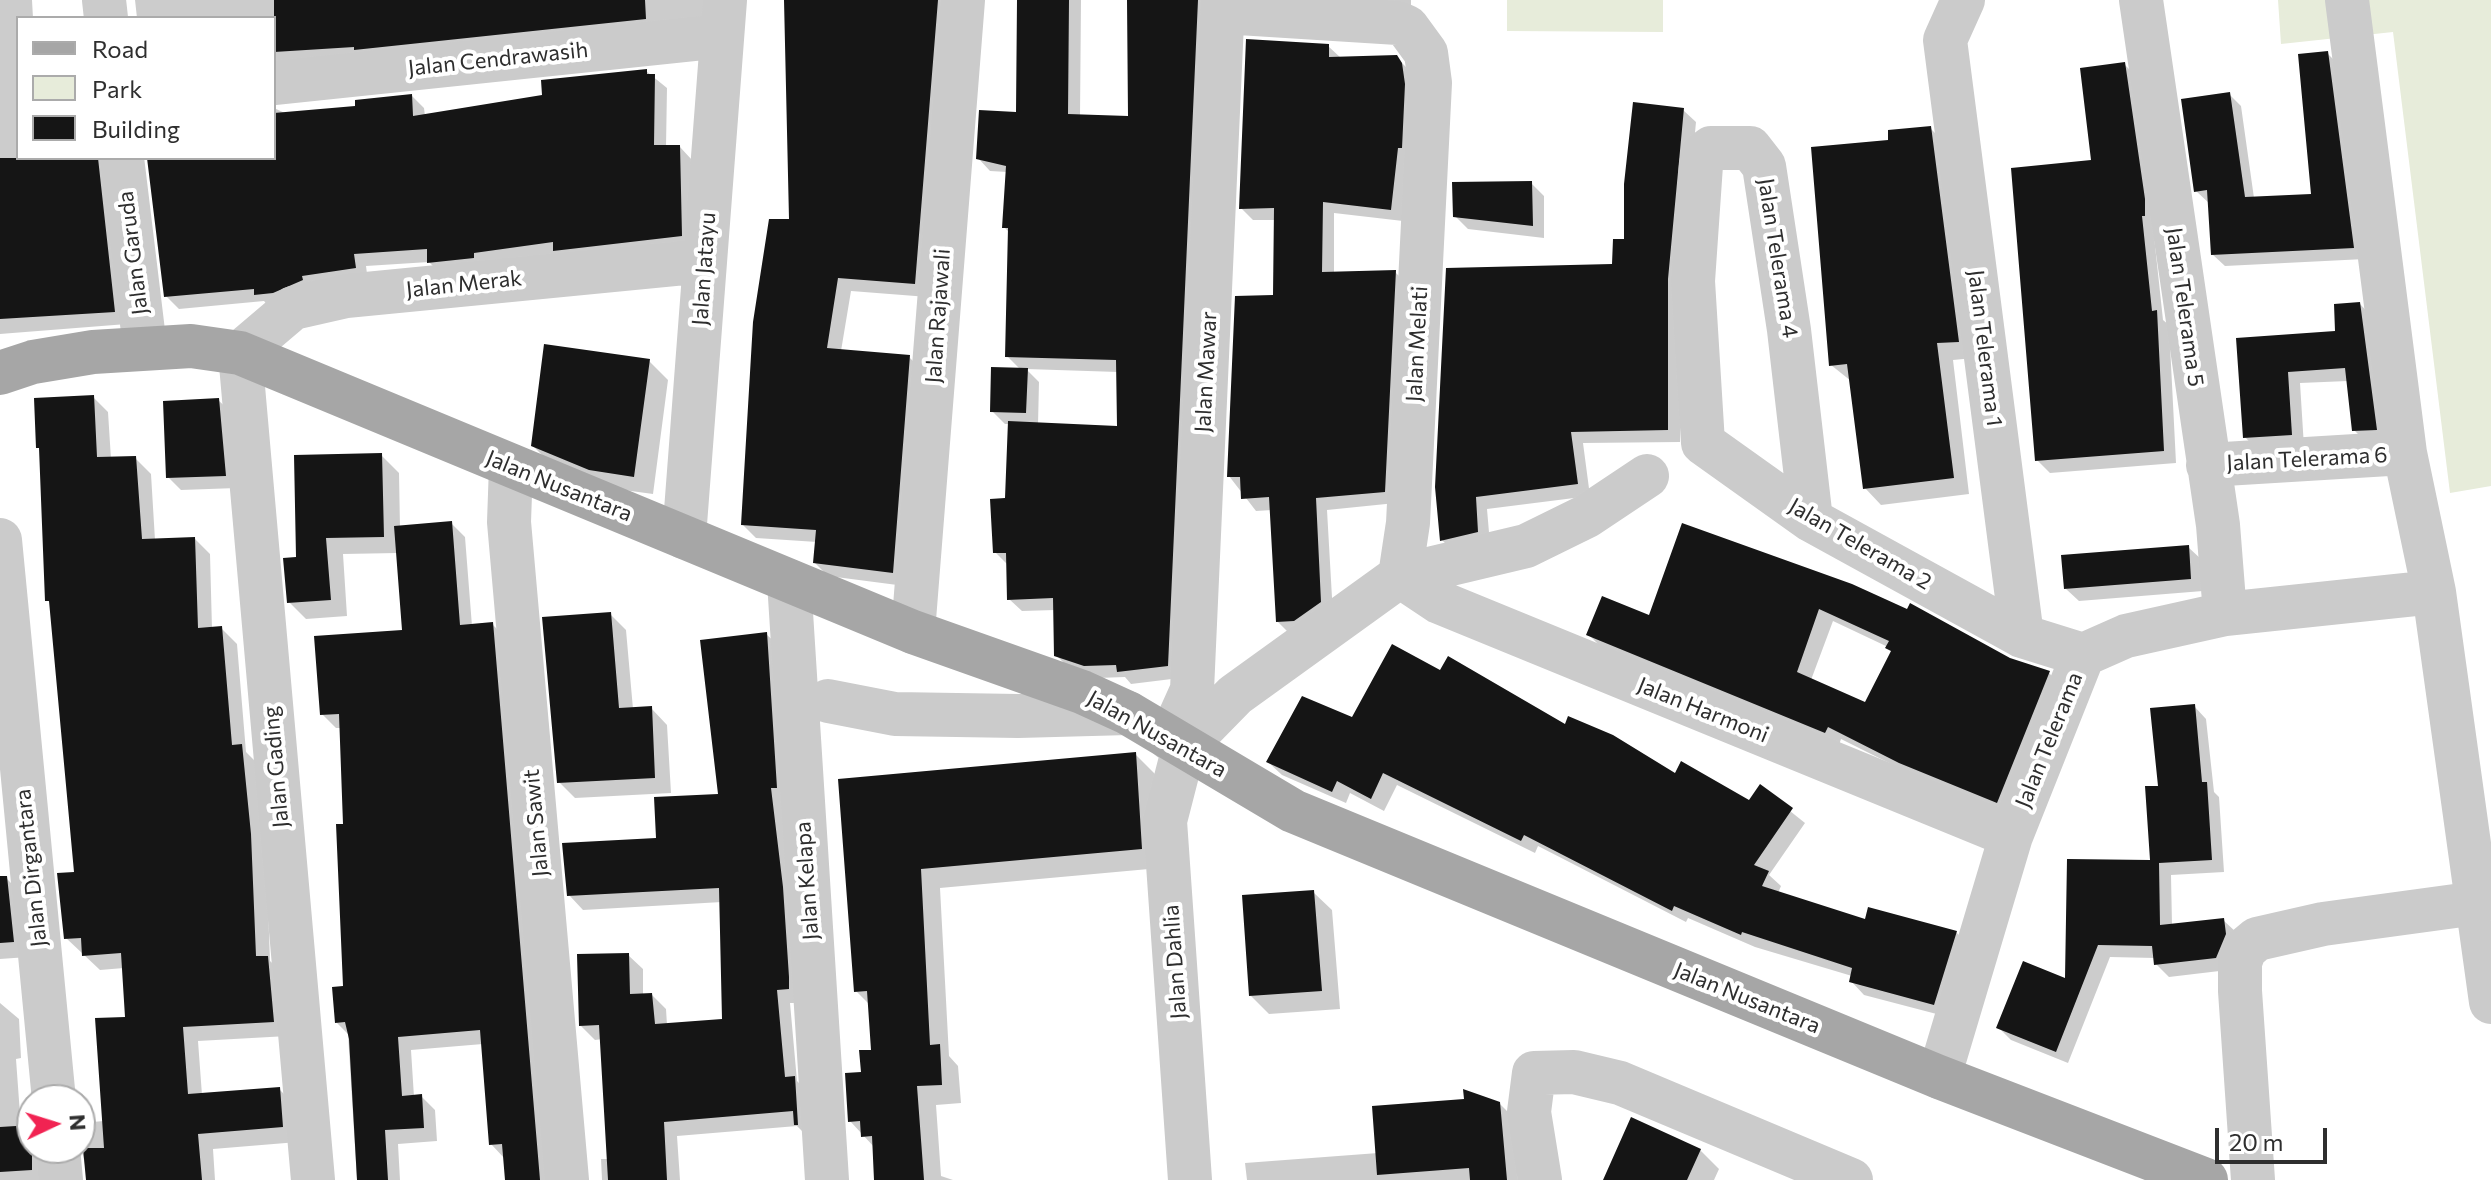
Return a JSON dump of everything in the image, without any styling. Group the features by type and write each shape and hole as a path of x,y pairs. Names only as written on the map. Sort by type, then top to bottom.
{"main road":[{"name":"Jalan Nusantara","path":"0,373 33,362 145,348 191,346 240,353 913,632 1082,692 1128,713 1293,811 1939,1077 2206,1180"}],"street":[{"name":"Jalan Rajawali","path":"913,632 963,0"},
{"name":"Jalan Telerama 1","path":"1963,0 1945,40 2022,636"},
{"name":"Jalan Telerama 5","path":"2141,0 2208,465 2225,614"},
{"path":"2347,0 2405,453 2475,786 2477,903 2491,1002"},
{"name":"Jalan Melati","path":"1223,6 1381,20 1407,13 1426,53 1430,83 1408,523 1400,576"},
{"name":"Jalan Mawar","path":"1177,743 1192,690 1223,6"},
{"name":"Jalan Cendrawasih","path":"276,83 724,18"},
{"name":"Jalan Jatayu","path":"684,537 724,18"},
{"name":"Jalan Telerama 4","path":"1703,443 1693,281 1701,165 1703,154 1711,148 1750,148 1764,166 1789,330 1811,520"},
{"name":"Jalan Garuda","path":"122,160 145,348"},
{"name":"Jalan Merak","path":"240,353 293,308 346,296 705,261"},
{"name":"Jalan Gading","path":"240,353 313,1180"},
{"name":"Jalan Telerama 2","path":"1703,443 1811,520 2022,636"},
{"name":"Jalan Telerama 6","path":"2208,465 2405,453"},
{"name":"Jalan Sawit","path":"511,466 510,537 567,1180"},
{"path":"1177,743 1235,695 1400,576 1526,546 1587,516 1647,476"},
{"name":"Jalan Dirgantara","path":"0,540 8,734 52,1084"},
{"name":"Jalan Harmoni","path":"1400,576 1439,602 2011,836"},
{"name":"Jalan Kelapa","path":"789,581 827,1180"},
{"name":"Jalan Telerama","path":"1939,1077 2011,836 2083,655 2126,636 2225,614 2434,592"},
{"path":"2022,636 2083,655"},
{"path":"958,715 973,654"},
{"path":"828,701 895,714 1128,713"},
{"name":"Jalan Dahlia","path":"1177,743 1165,821 1190,1180"},
{"path":"2253,1180 2240,991 2240,962 2245,949 2257,939 2323,924 2477,903"},
{"path":"1540,1180 1529,1112 1534,1073 1574,1072 1620,1083 1851,1180"}],"green space":[{"path":"1507,0 1663,0 1663,32 1507,31"},
{"path":"2278,0 2491,0 2491,486 2450,493 2393,32 2281,44"}],"building":[{"path":"274,0 645,0 646,19 354,50 354,47 276,52"},
{"path":"784,0 938,0 915,284 838,278 827,348 910,355 893,573 813,563 816,530 741,525 753,322 769,219 789,219"},
{"path":"1017,0 1069,0 1068,114 1128,116 1127,0 1198,0 1168,666 1117,672 1116,665 1084,666 1054,656 1053,598 1007,600 1006,553 993,553 990,499 1005,498 1008,421 1117,426 1116,360 1005,357 1008,228 1002,228 1006,166 976,159 979,110 1016,112"},
{"path":"1246,39 1329,44 1329,57 1397,55 1402,63 1405,84 1402,148 1398,148 1391,210 1323,202 1322,272 1396,270 1385,492 1316,498 1321,602 1294,621 1276,622 1269,497 1241,499 1240,477 1227,477 1235,296 1273,295 1274,208 1239,209"},
{"path":"2328,51 2354,248 2211,255 2207,190 2194,192 2181,99 2230,92 2245,197 2311,194 2298,54"},
{"path":"2125,62 2145,199 2145,216 2142,216 2152,311 2157,310 2164,451 2035,461 2011,168 2091,160 2080,68"},
{"path":"647,69 647,74 655,74 654,145 680,145 682,236 553,251 553,242 474,253 474,258 427,263 427,249 354,254 356,268 302,276 303,280 273,293 254,295 254,289 164,297 147,160 276,160 276,113 355,106 355,100 412,94 413,116 542,95 541,80"},
{"path":"1633,102 1684,108 1668,279 1668,430 1571,432 1578,484 1476,497 1478,532 1440,541 1435,487 1446,268 1612,264 1613,239 1624,239 1624,184"},
{"path":"1931,126 1959,342 1937,343 1954,478 1863,489 1847,364 1829,366 1811,147 1888,140 1888,130"},
{"path":"0,158 98,160 115,312 0,319"},
{"path":"1532,181 1533,226 1453,217 1452,182"},
{"path":"2360,302 2377,430 2352,431 2345,368 2288,372 2292,435 2243,438 2236,338 2335,331 2334,304"},
{"path":"544,344 650,359 634,477 589,470 531,446"},
{"path":"991,367 1028,368 1026,413 990,412"},
{"path":"94,395 97,457 136,456 142,539 195,537 198,628 222,626 232,745 242,744 251,834 256,956 268,956 274,1022 183,1027 188,1094 280,1087 283,1127 198,1134 202,1180 86,1180 84,1164 96,1164 96,1148 104,1148 95,1018 125,1017 121,953 82,956 81,938 64,939 57,873 74,872 49,601 45,601 34,398"},
{"path":"219,398 226,476 166,478 163,401"},
{"path":"382,453 384,537 326,538 331,600 287,603 283,558 296,557 294,455"},
{"path":"452,521 460,625 493,622 540,1180 505,1180 502,1144 489,1145 480,1030 398,1037 402,1096 422,1094 424,1128 385,1130 388,1180 357,1180 349,1039 345,1022 335,1023 332,987 343,986 336,824 343,824 339,714 320,715 314,636 402,630 394,526"},
{"path":"1682,523 1852,584 1907,609 1910,603 2010,658 2050,671 1997,803 1899,763 1828,727 1825,733 1586,635 1602,596 1649,615","holes":["1819,609 1889,641 1885,648 1891,651 1865,702 1797,672"]},
{"path":"2189,545 2191,579 2064,589 2061,555"},
{"path":"611,612 619,708 652,706 655,778 557,783 542,617"},
{"path":"767,632 777,788 771,788 783,887 789,977 789,989 777,990 785,1077 795,1076 798,1125 794,1125 793,1111 664,1122 667,1180 608,1180 599,1025 579,1026 577,954 629,953 630,994 652,993 655,1024 722,1019 719,888 567,896 562,843 656,838 654,797 718,794 700,640"},
{"path":"1392,644 1440,670 1448,656 1565,724 1568,716 1613,735 1675,773 1681,761 1749,800 1760,784 1793,808 1754,865 1769,871 1762,886 1865,919 1868,907 1957,931 1934,1005 1849,982 1852,968 1742,932 1741,935 1674,906 1672,911 1524,835 1521,841 1383,773 1371,799 1337,781 1332,792 1266,762 1302,696 1352,717"},
{"path":"2195,704 2202,782 2207,782 2212,860 2159,863 2160,925 2224,918 2226,934 2216,958 2154,965 2152,946 2098,945 2056,1052 1996,1028 2023,961 2065,978 2067,859 2150,860 2145,786 2158,786 2150,708"},
{"path":"1136,752 1142,849 921,869 930,1045 940,1044 942,1085 917,1086 924,1180 874,1180 872,1136 861,1137 860,1121 848,1122 845,1073 861,1072 859,1050 871,1050 867,991 854,992 838,779"},
{"path":"0,876 7,876 14,942 0,943"},
{"path":"1314,890 1322,991 1249,996 1242,895"},
{"path":"1463,1089 1500,1102 1507,1180 1470,1180 1469,1168 1377,1175 1372,1106 1464,1099"},
{"path":"1631,1117 1701,1149 1687,1180 1603,1180"},
{"path":"16,1126 16,1164 32,1164 32,1170 0,1172 0,1127"}]}
